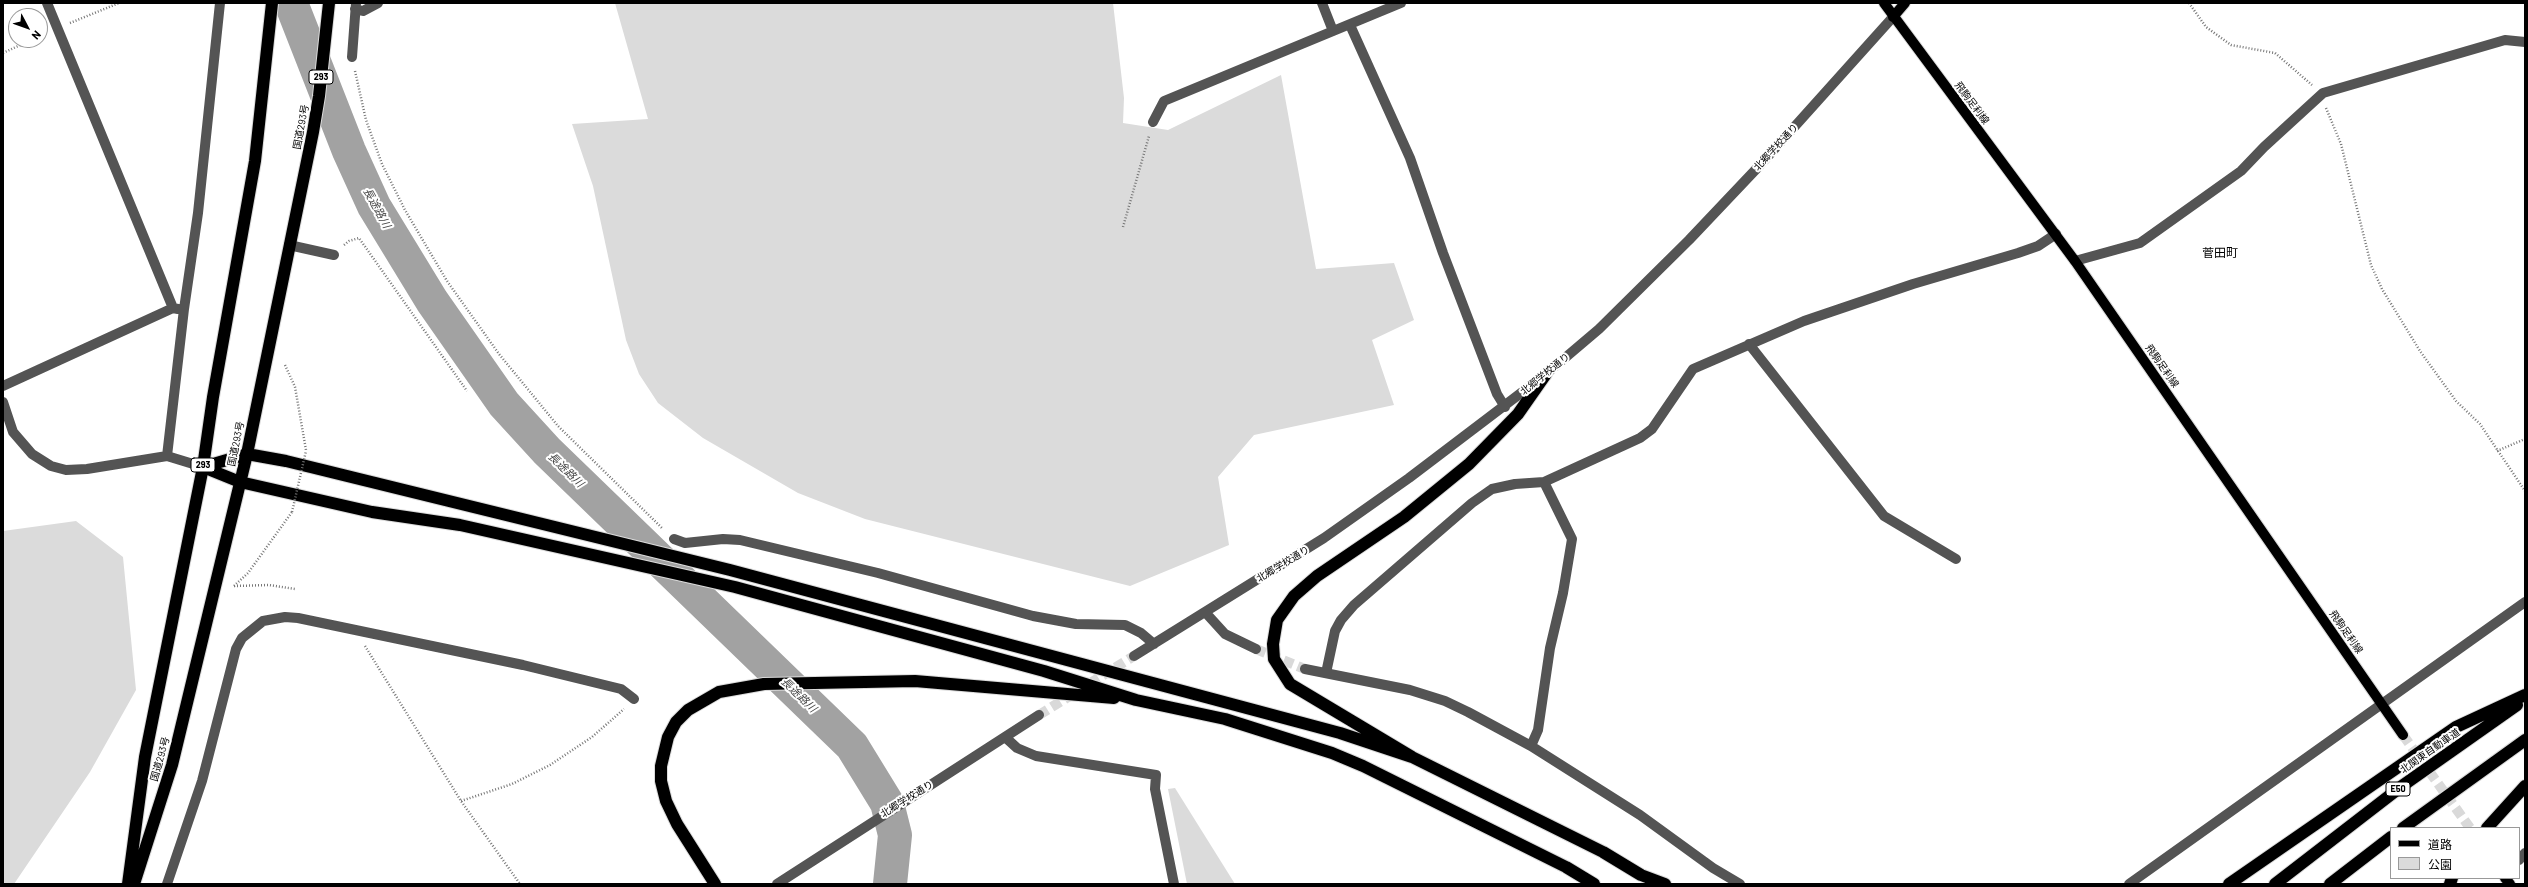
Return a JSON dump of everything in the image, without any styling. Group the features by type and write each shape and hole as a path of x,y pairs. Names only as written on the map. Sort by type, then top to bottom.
{"highway":[{"name":"国道293号","path":"128,884 145,757 203,466 213,397 255,161 272,3"},
{"name":"国道293号","path":"134,884 172,765 247,454 313,132 328,22 329,3"},
{"path":"1546,374 1518,414 1469,464 1404,518 1317,576 1294,596 1277,620 1273,644 1274,659 1290,684 1412,757 1603,852 1641,875 1665,884"},
{"path":"203,466 247,454 286,462 730,570 1340,733 1412,757"},
{"path":"203,466 240,482 372,512 460,525 735,587 1044,671 1136,700 1225,719 1332,753 1492,830 1594,884"},
{"path":"715,884 677,824 666,801 661,781 661,766 668,737 676,722 688,710 720,692 764,684 915,681 1136,700"},
{"path":"2229,884 2456,727 2525,695"},
{"name":"北関東自動車道","path":"2275,884 2402,786 2525,699"},
{"path":"2404,827 2525,740"},
{"path":"2488,827 2525,786"},
{"path":"2330,884 2390,838"},
{"path":"1641,875 1651,884"}],"main road":[{"name":"飛駒足利線","path":"1884,3 2056,234 2403,735"},
{"path":"1893,17 1905,3"}],"street":[{"path":"48,3 173,308"},
{"path":"167,456 184,309 198,213 220,3"},
{"path":"352,57 355,6 363,11 378,3"},
{"path":"1322,3 1333,31"},
{"path":"1153,122 1164,100 1401,3"},
{"name":"北郷学校通り","path":"1134,656 1324,538 1505,407 1546,374 1599,329 1688,240 1761,164 1893,17"},
{"path":"1350,25 1410,158 1442,252 1497,394 1505,407"},
{"path":"2075,261 2140,243 2241,171 2264,147 2323,93 2505,40 2525,42"},
{"path":"1326,674 1335,631 1341,620 1360,600 1472,503 1492,489 1515,484 1544,482 1640,438 1652,429 1693,369 1804,321 1913,284 2018,254 2038,246 2056,234"},
{"path":"289,245 334,255"},
{"path":"3,386 173,308 184,309"},
{"path":"1749,344 1884,516 1956,559"},
{"path":"3,402 14,432 32,454 51,466 66,470 87,469 167,456 203,466"},
{"path":"1531,746 1538,730 1550,648 1563,593 1572,539 1544,482"},
{"path":"674,539 685,543 723,539 740,540 878,573 1033,616 1076,624 1125,625 1141,632 1154,644"},
{"path":"2129,884 2525,602"},
{"path":"1205,612 1225,634 1256,649"},
{"path":"167,884 202,781 231,664 242,638 264,622 286,617 523,665 602,683 621,689 634,699"},
{"path":"1305,669 1410,690 1446,701 1531,746 1640,815 1713,868 1740,884"},
{"name":"北郷学校通り","path":"776,884 874,819 916,794 1039,715"},
{"path":"1005,737 1017,748 1036,756 1156,775 1155,790 1174,884"}],"path":[{"path":"58,28 119,3"},
{"path":"2189,3 2206,27 2231,45 2275,54 2323,93 2327,110 2341,144 2371,265 2382,289 2420,351 2456,401 2480,424 2525,491"},
{"path":"3,52 12,48"},
{"path":"352,57 366,120 382,164 405,210 447,281 499,354 558,426 674,539"},
{"path":"1124,227 1153,122"},
{"path":"334,255 349,240 359,238 467,391"},
{"path":"285,366 292,375 295,387 306,451 292,512 248,573 234,586 269,584 295,589"},
{"path":"2497,450 2525,439"},
{"path":"359,632 363,643 462,801 520,884"},
{"path":"462,801 512,784 550,765 592,737 634,699"}],"green space":[{"path":"615,3 1113,3 1124,98 1123,123 1168,130 1281,75 1316,269 1394,263 1414,320 1372,340 1394,405 1254,435 1218,477 1229,545 1130,586 865,519 798,493 703,438 658,403 639,374 626,340 593,186 572,124 648,119"},
{"path":"76,521 123,557 136,690 90,772 14,884 3,884 3,531"},
{"path":"1175,788 1235,884 1187,884 1168,789"}],"waterway":[{"name":"長途路川","path":"291,3 349,151 374,206 432,301 504,404 547,451 852,746 887,803 895,835 890,884"}],"tunnel":[{"path":"1256,649 1305,669"},
{"path":"1039,715 1134,656"},
{"path":"2403,735 2469,827"}],"district":[{"name":"菅田町","path":"2220,253"}]}
